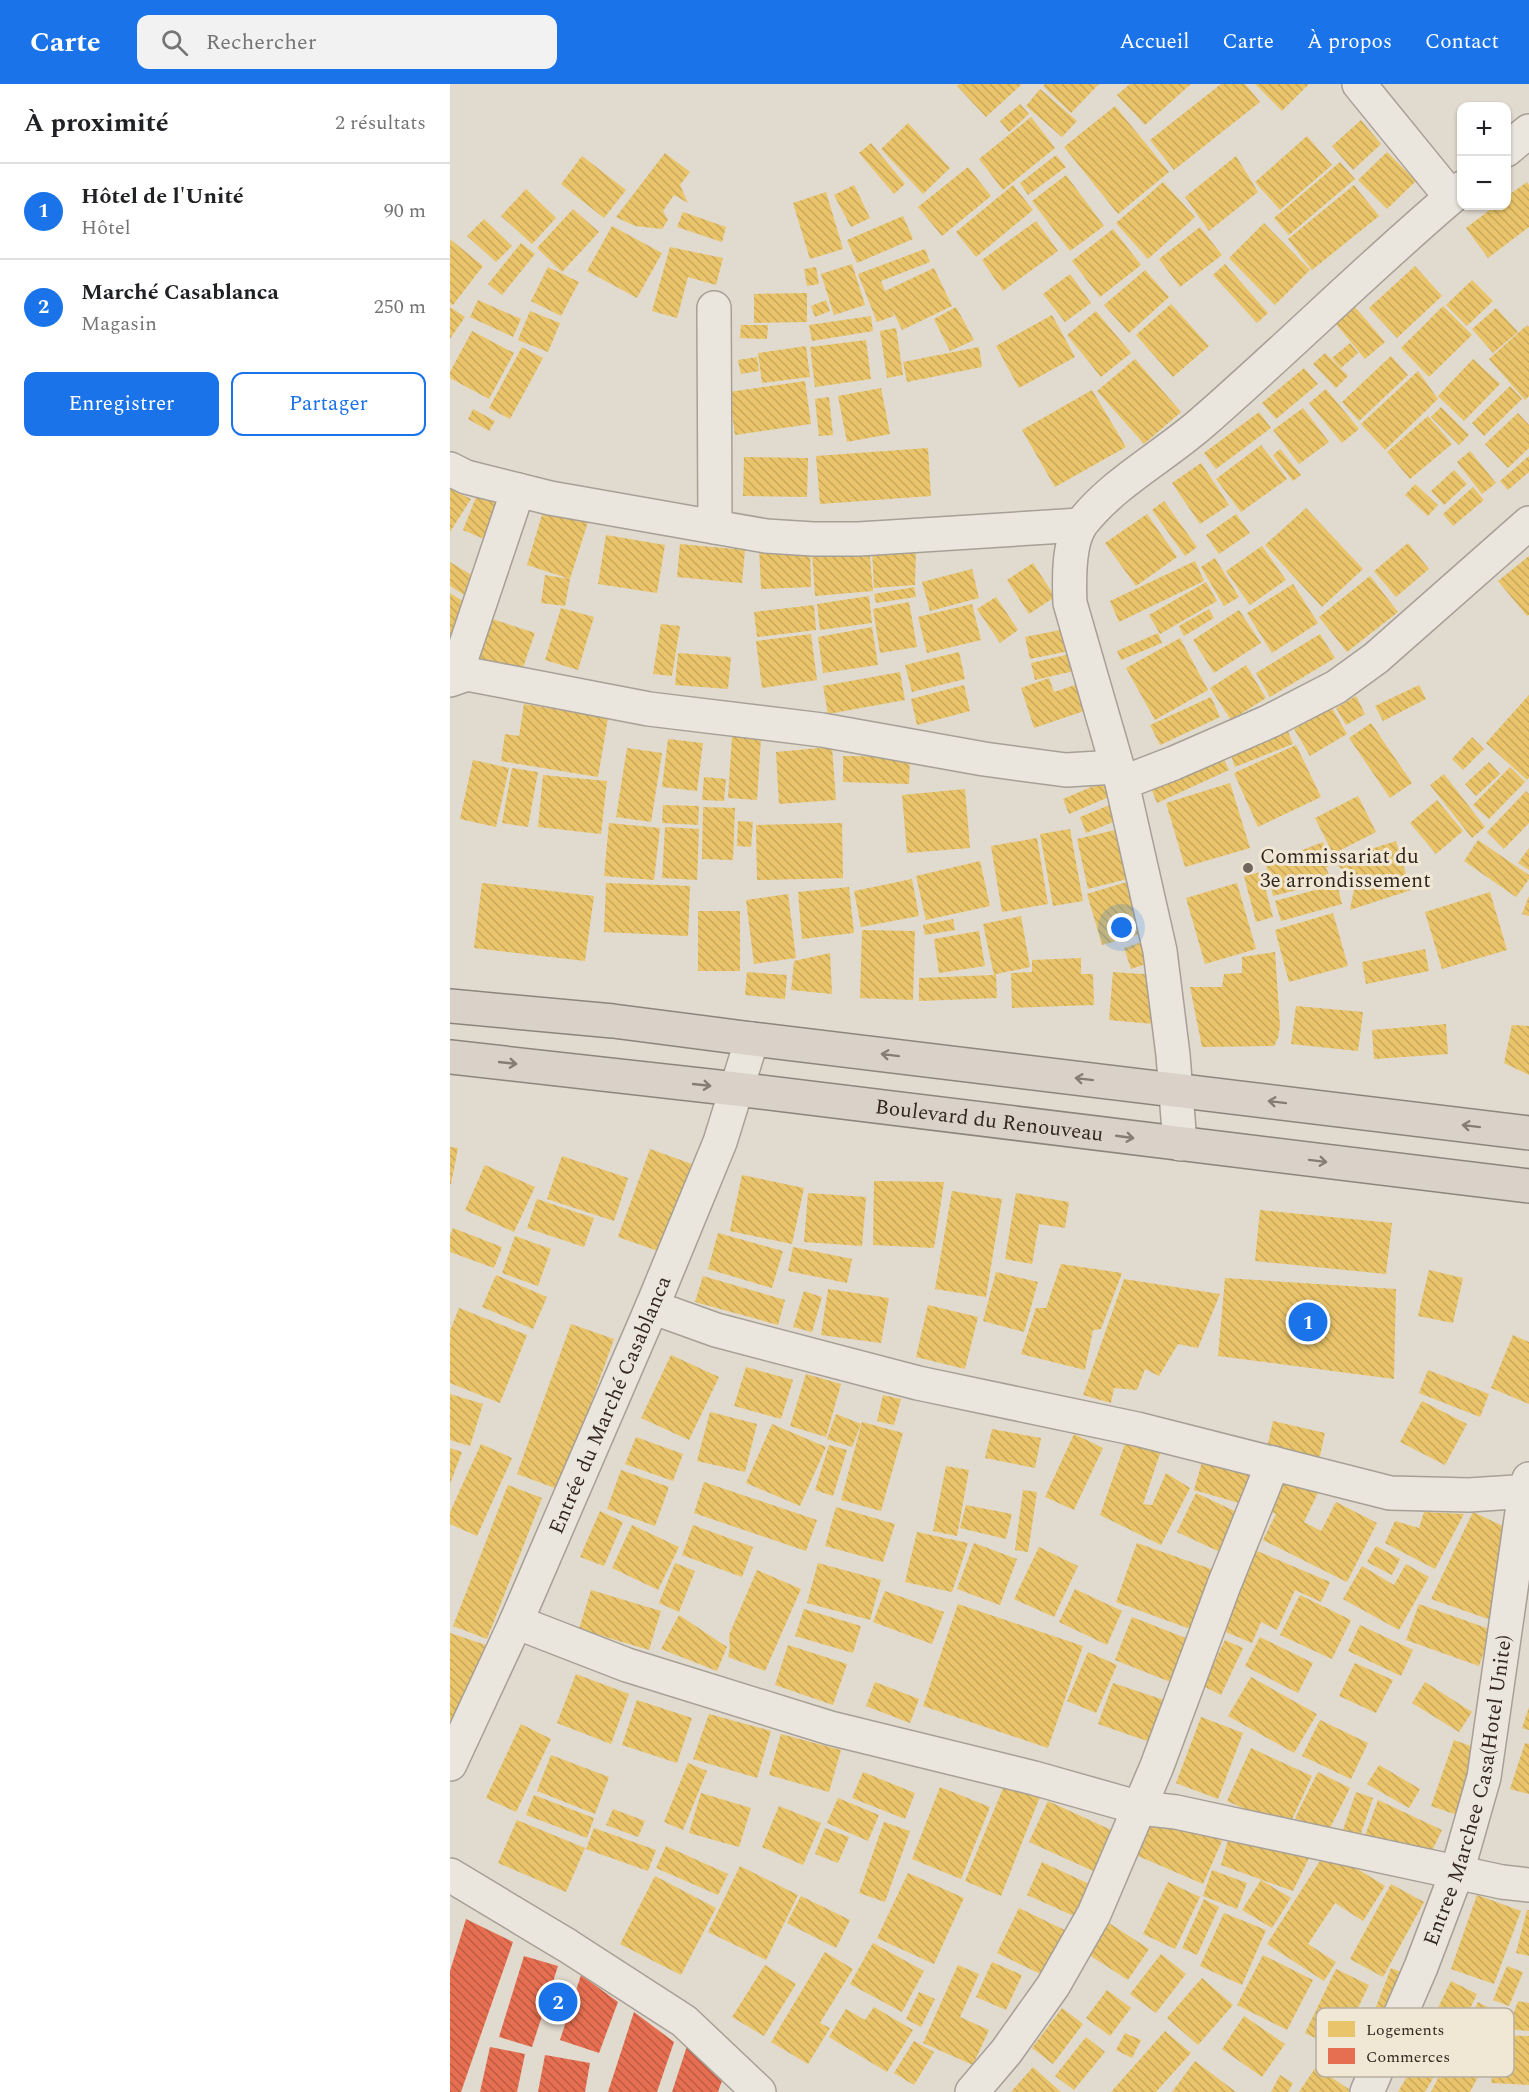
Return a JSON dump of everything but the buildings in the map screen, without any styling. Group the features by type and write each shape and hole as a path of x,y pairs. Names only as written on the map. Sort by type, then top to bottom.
{"highway":[{"path":"450,1006 613,1021 1529,1132"},
{"name":"Boulevard du Renouveau","path":"450,1057 736,1089 1529,1186"}],"street":[{"path":"1180,1144 1160,951 1119,775 1070,603 1069,579 1072,551 1080,525 1104,499 1202,423 1456,192 1359,84"},
{"path":"1511,146 1529,131"},
{"path":"714,308 715,527"},
{"path":"450,469 466,477 550,498 766,536 859,539 1080,525"},
{"path":"452,679 519,490"},
{"path":"452,679 467,674 649,709 822,730 984,759 1119,775 1174,764 1270,721 1336,687 1376,658 1529,523"},
{"name":"Entrée du Marché Casablanca","path":"450,1764 516,1622 652,1307 720,1142 752,1039"},
{"path":"652,1307 716,1330 918,1383 1137,1429 1390,1493 1469,1495 1528,1487"},
{"path":"972,2092 1006,2052 1053,1986 1094,1914 1140,1808 1224,1585 1273,1463"},
{"name":"Entree Marchee Casa(Hotel Unite)","path":"1403,2008 1421,1968 1457,1872 1484,1777 1528,1487"},
{"path":"516,1622 627,1665 830,1728 1034,1778 1140,1808 1176,1812 1502,1882 1529,1885"},
{"path":"450,1875 568,1946 684,2021 759,2092"},
{"name":"Entree Marchee Casa(Hotel Unite)","path":"1366,2092 1373,2077"}],"place":[{"name":"Commissariat du 3e arrondissement","path":"1248,868"},
{"name":"Hôtel de l'Unité","path":"1308,1322"},
{"name":"Marché Casablanca","path":"558,2002"}]}
